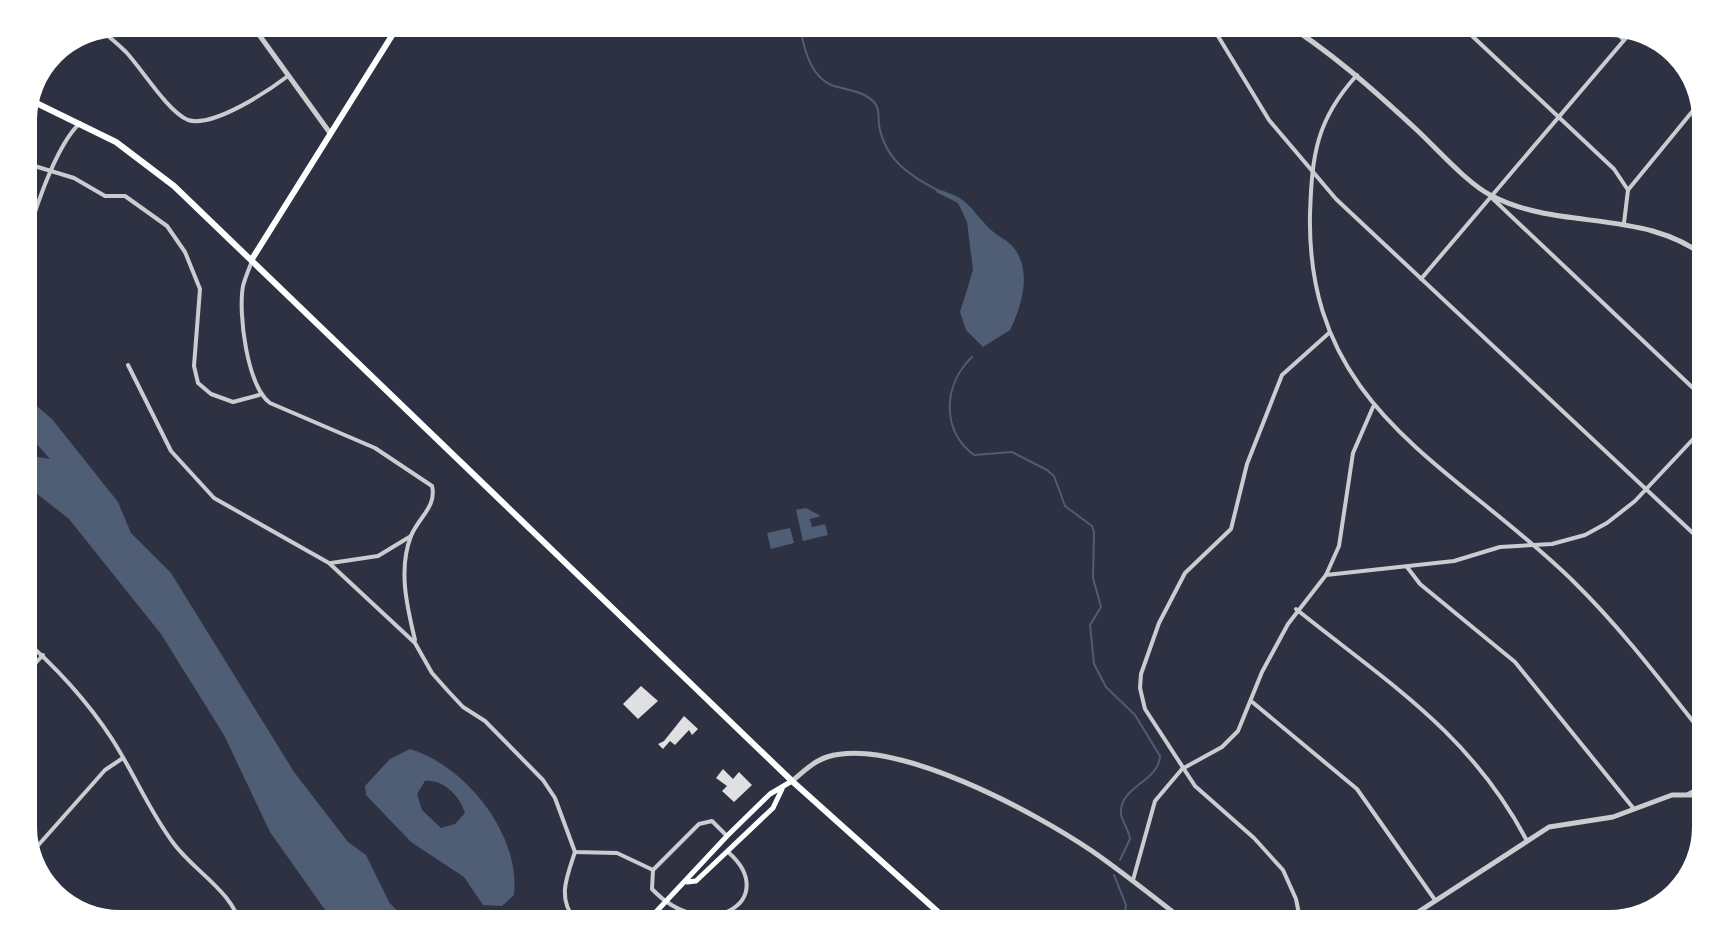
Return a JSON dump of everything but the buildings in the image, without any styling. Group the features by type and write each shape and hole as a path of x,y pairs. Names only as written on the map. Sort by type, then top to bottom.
{"main road":[{"path":"252,259 394,32"},
{"path":"34,102 80,123 144,160 252,259 792,781 941,915"},
{"path":"687,882 687,875 770,794 792,781"},
{"path":"654,915 687,882 696,881 773,808 782,789"}],"street":[{"path":"257,32 330,133"},
{"path":"1215,32 1240,77 1311,171 1421,279 1697,537"},
{"path":"1297,32 1357,75 1491,196 1697,392"},
{"path":"1468,32 1614,169 1628,190"},
{"path":"1617,33 1624,40"},
{"path":"105,34 123,49 176,113 190,121 206,121 264,94 288,76"},
{"path":"1421,279 1629,35"},
{"path":"1357,75 1330,107 1316,140 1311,171 1312,268 1329,333 1373,407 1399,434 1533,545 1613,624 1697,727"},
{"path":"1624,223 1628,190 1696,107"},
{"path":"32,217 68,135 80,123"},
{"path":"32,165 53,170 105,196 125,196 167,226 185,252 200,289 194,366 198,383 211,394 233,402 260,394"},
{"path":"1491,196 1566,216 1624,223 1672,236 1697,250"},
{"path":"252,259 243,287 242,316 248,355 260,394 270,403 375,448 426,479 432,486 432,503 411,536 404,579 415,643"},
{"path":"1299,915 1292,888 1272,855 1215,804 1182,769 1145,709 1140,688 1146,658 1159,623 1189,567 1231,529 1247,464 1282,375 1329,333"},
{"path":"128,365 171,451 214,498 329,563 415,643 448,691 485,721 543,780 555,798 575,852 563,894 571,915"},
{"path":"1133,880 1149,814 1170,779 1230,740 1243,721 1296,609 1326,575 1339,546 1353,453 1373,407"},
{"path":"1326,575 1468,558 1500,547 1552,544 1597,529 1620,514 1646,490 1697,435"},
{"path":"329,563 378,556 411,536"},
{"path":"1407,567 1420,584 1515,662 1634,809"},
{"path":"1296,609 1461,745 1500,793 1526,839"},
{"path":"32,646 92,710 163,827 188,860 225,894 235,915"},
{"path":"32,666 43,655"},
{"path":"1251,700 1357,789 1435,900"},
{"path":"792,781 821,759 838,754 862,753 910,762 1029,813 1133,880 1177,915"},
{"path":"35,849 105,770 123,758"},
{"path":"1688,794 1697,789"},
{"path":"1414,915 1526,839 1549,827 1602,820 1656,799 1697,794"},
{"path":"685,915 658,897 650,879 653,870 705,821 718,824 727,836"},
{"path":"727,851 747,875 747,894 729,915"},
{"path":"575,852 617,853 653,870"}],"water":[{"path":"937,189 968,204 990,229 1012,245 1023,267 1021,300 1010,330 983,347 966,330 960,312 973,270 967,222 958,203 936,192"},
{"path":"32,402 52,419 118,502 131,533 171,573 294,772 348,842 366,855 389,902 401,915 329,915 270,832 224,735 161,634 69,519 32,490 32,455 50,459 32,439"},
{"path":"806,508 821,516 810,519 812,527 825,524 828,535 803,541 796,510"},
{"path":"790,528 794,543 771,549 767,533"},
{"path":"410,749 431,758 451,771 486,806 509,849 514,872 514,895 502,906 483,905 464,877 411,842 366,795 365,786 390,759","holes":["425,781 450,790 463,807 465,813 455,824 441,828 422,810 417,794"]}],"waterway":[{"path":"801,32 808,58 818,75 834,86 870,98 878,110 882,137 893,157 909,173 939,191"},
{"path":"972,357 962,368 951,394 951,420 956,433 974,455 1012,452 1047,470 1054,476 1065,506 1092,526 1093,578 1101,607 1090,625 1094,664 1106,687 1135,715 1160,756 1153,772 1132,790 1122,805 1121,814 1130,839 1120,860"},
{"path":"1114,875 1126,905 1125,915"}]}
